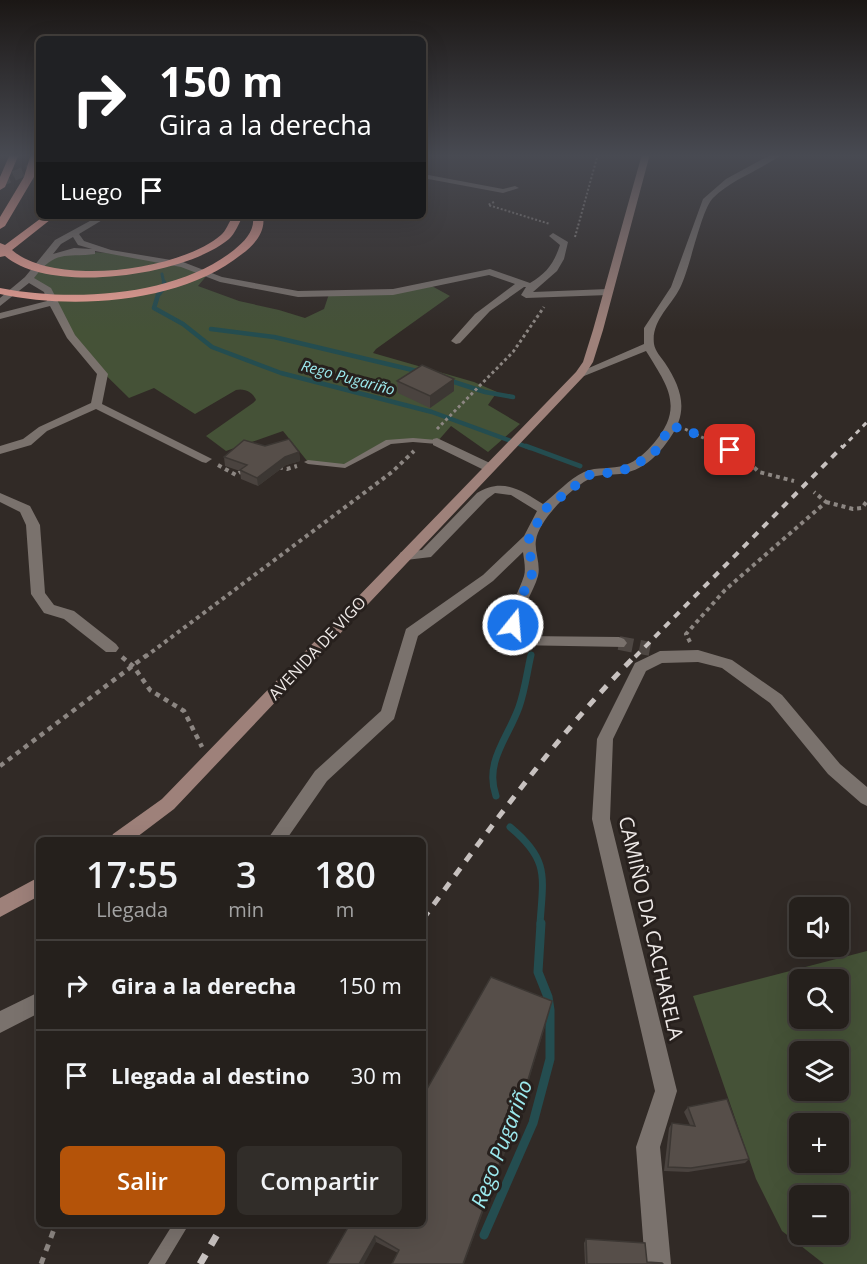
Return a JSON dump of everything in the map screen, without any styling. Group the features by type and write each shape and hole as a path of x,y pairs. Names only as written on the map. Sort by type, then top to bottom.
{"highway":[{"path":"0,226 8,213"},
{"path":"36,214 0,244 15,260 36,268 79,274 124,273 159,266 201,252 223,239 236,224 237,219"},
{"path":"0,254 46,219"},
{"path":"0,291 13,295 78,298 132,293 162,287 209,271 236,255 252,240 257,230 258,219"}],"main road":[{"path":"580,374 588,362 630,213"},
{"name":"AVENIDA DE VIGO","path":"123,837 168,804 213,759 491,464 580,374"},
{"path":"0,908 36,888"}],"street":[{"path":"278,837 321,776 388,714 411,633 488,578 529,539 544,510 589,475 616,472 633,467 658,449 670,426 677,402 673,386 649,346 649,328 676,287 702,213"},
{"path":"0,303 28,279 58,242 99,219"},
{"path":"74,232 81,243 107,252"},
{"path":"456,341 469,324 501,297 550,275 565,244 553,236"},
{"path":"45,259 74,251 107,252 183,265 220,279 313,295 393,292 490,272 527,284"},
{"path":"28,279 48,290 74,344 103,374 96,405"},
{"path":"527,284 526,295 608,292"},
{"path":"0,316 53,302"},
{"path":"580,374 649,346"},
{"path":"0,450 27,442 43,429 96,405"},
{"path":"96,405 207,459"},
{"path":"436,437 491,464"},
{"path":"406,555 426,554 482,496 493,489 514,492 544,510"},
{"path":"0,497 25,509 33,525 38,594 49,609 69,615 111,648"},
{"path":"529,539 532,574 517,607 513,625 518,641 619,643"},
{"name":"CAMIÑO DA CACHARELA","path":"650,649 698,656 727,664 776,699 834,769 867,798"},
{"name":"CAMIÑO DA CACHARELA","path":"658,1264 648,1147 666,1091 601,819 605,739 640,667 660,657 698,656"},
{"path":"0,1022 36,1004"}],"lane":[{"path":"308,462 345,466 389,442 436,437"},
{"path":"156,1264 180,1227"}],"path":[{"path":"513,213 555,226 545,232 553,236"},
{"path":"574,241 580,213"},
{"path":"436,437 513,352 548,302"},
{"path":"670,426 687,430 742,456 759,472 794,481"},
{"path":"0,766 392,472 418,448"},
{"path":"207,459 236,475 245,469"},
{"path":"274,465 287,469 308,462"},
{"path":"813,492 826,502 853,509 862,508 867,501"},
{"path":"698,656 686,634 725,590 826,502"},
{"path":"111,648 134,667 150,690 184,711 198,743 213,759"},
{"path":"41,1264 55,1227"}],"green space":[{"path":"74,251 142,257 192,268 208,274 198,286 239,301 305,318 324,309 329,294 393,292 430,285 450,296 373,353 474,382 497,392 488,405 520,424 488,452 451,426 437,442 398,440 345,466 308,462 283,431 226,451 206,436 256,400 248,391 236,390 195,414 154,388 129,398 74,344 48,290 28,279 45,259"},
{"path":"867,951 867,1264 824,1264 800,1245 849,1245 849,1185 789,1185 789,1236 782,1231 756,1179 693,996 789,971 789,1029 849,1029 849,969 797,969"}],"building":[{"path":"422,365 454,379 430,396 397,381"},
{"path":"289,439 299,452 285,457 257,478 240,470 247,465 224,457 244,440 265,446"},
{"path":"491,977 552,1001 517,1116 463,1264 392,1264 399,1250 375,1236 359,1264 327,1264 348,1227 426,1227 426,1091"},
{"path":"727,1099 749,1159 691,1168 668,1167 672,1123 695,1126 688,1107"},
{"path":"586,1239 645,1243 647,1262 663,1264 587,1264"}],"waterway":[{"name":"Rego Pugariño","path":"162,274 164,284"},
{"name":"Rego Pugariño","path":"164,282 165,286 158,295 154,308 183,324 212,347 281,373 432,412 530,448"},
{"path":"211,329 274,337 421,372"},
{"path":"448,380 485,392 513,397"},
{"name":"Rego Pugariño","path":"526,446 580,466"},
{"name":"Rego Pugariño","path":"496,796 493,784 495,761 519,707 531,655"},
{"name":"Rego Pugariño","path":"510,827 532,849 538,860 542,881 540,924"},
{"name":"Rego Pugariño","path":"484,1235 533,1123 550,1059 550,1010 548,997 538,972 541,923"}],"tunnel":[{"path":"619,643 650,649"}],"railway":[{"path":"842,448 867,422"},
{"path":"635,657 843,446"},
{"path":"426,915 551,750 636,655"},
{"path":"200,1264 221,1227"}],"route":[{"path":"513,625 517,607 532,574 529,539 544,510 589,475 616,472 633,467 658,449 670,426 687,430 730,450"}]}
